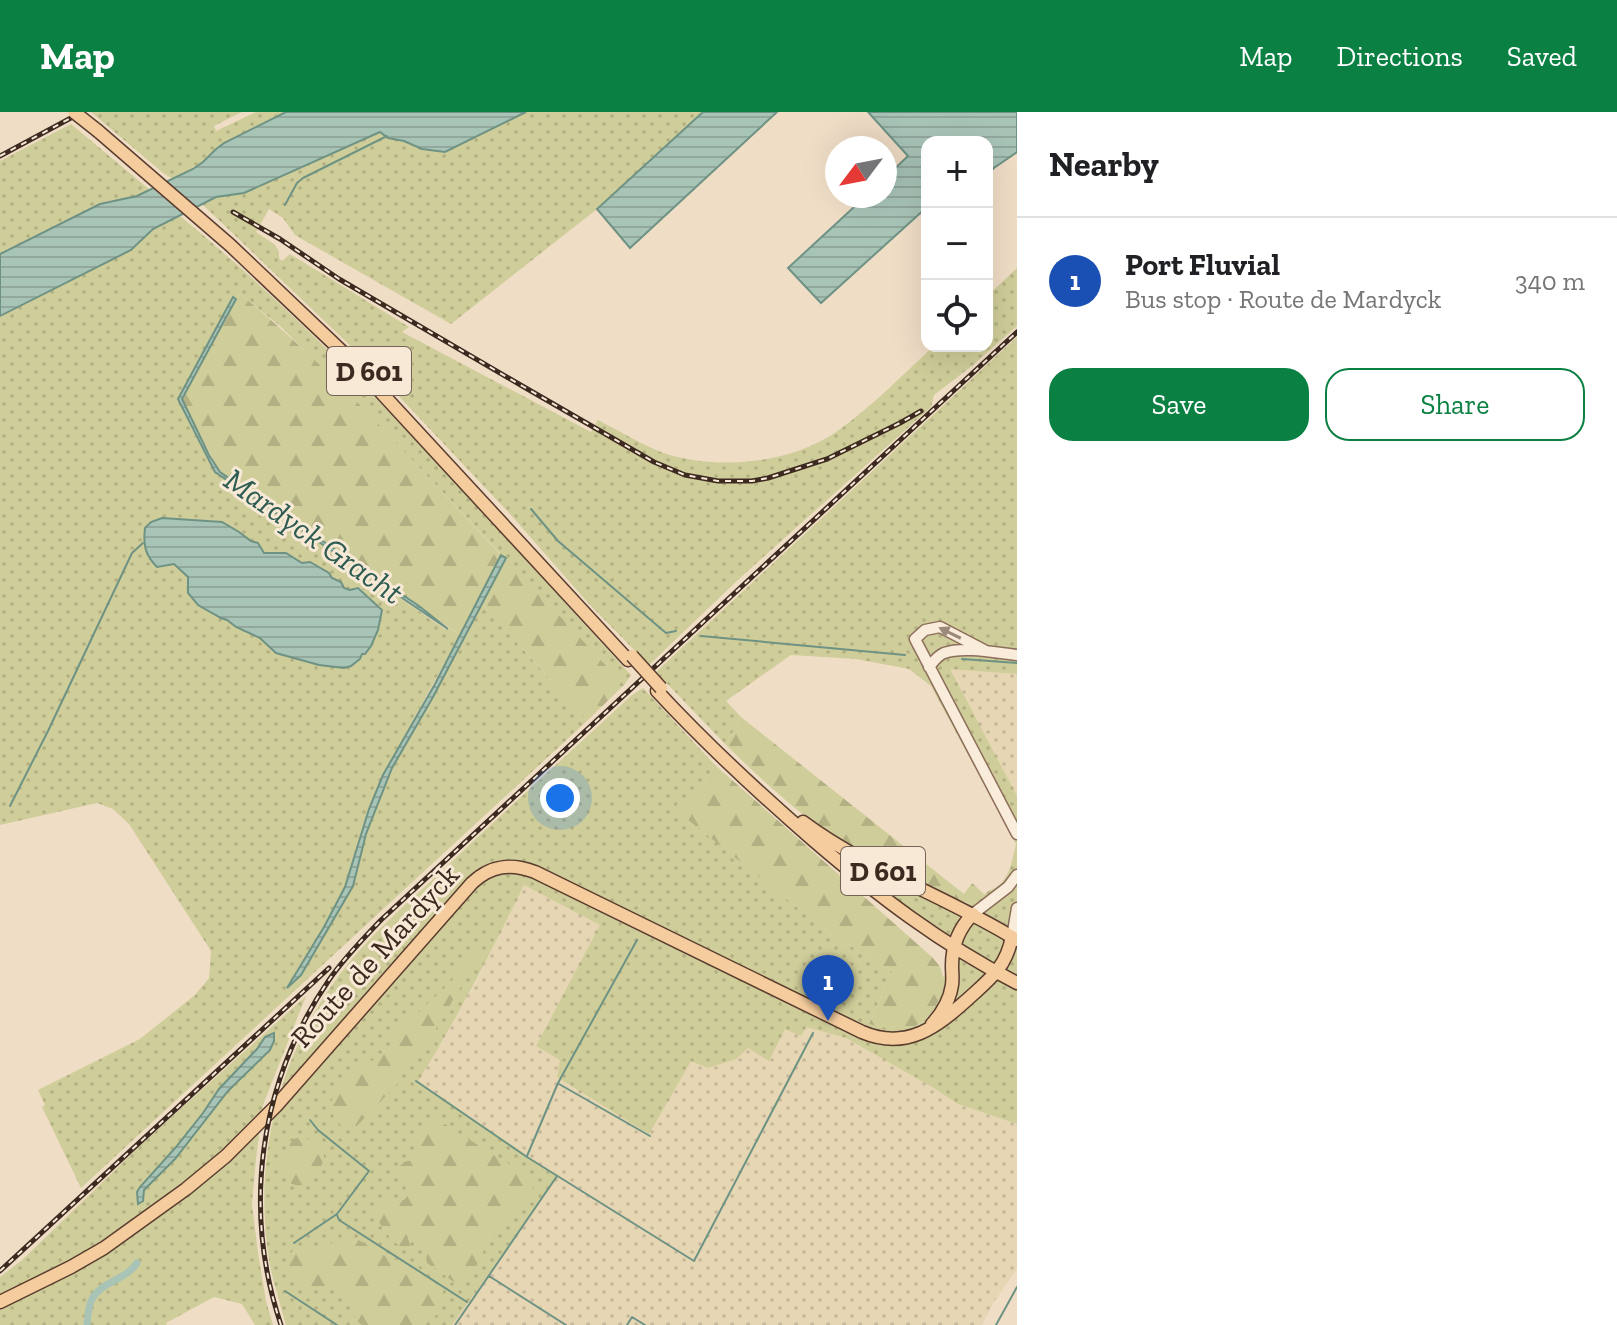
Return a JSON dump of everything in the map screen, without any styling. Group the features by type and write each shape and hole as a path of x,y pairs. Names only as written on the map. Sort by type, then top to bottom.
{"main road":[{"name":"D 601","path":"74,112 100,130"},
{"name":"D 601","path":"82,112 292,295 362,364 487,497 706,744 867,886 954,948 1017,983"},
{"name":"D 601","path":"659,690 730,759 809,827 870,864 973,914 1015,939"},
{"name":"Route de Mardyck","path":"0,1302 104,1248 186,1189 248,1135 472,883 497,867 514,866 535,872 881,1038 913,1036 946,1019 996,973 1015,939"},
{"path":"925,1031 947,1001 952,982 954,948 961,928 973,914"},
{"path":"928,931 952,968"},
{"name":"Route de Mardyck","path":"0,1295 123,1233"}],"street":[{"path":"917,643 925,630 940,627 986,651"},
{"path":"917,643 956,651"},
{"path":"917,643 1017,834"},
{"path":"929,667 939,656 948,652 986,651 1017,655"},
{"path":"973,914 1008,887 1017,875"},
{"path":"1015,939 1017,908"}],"shaded area":[{"path":"949,668 1017,674 1017,796 990,746"},
{"path":"524,885 601,925 536,1045 560,1060 691,1060 748,1048 785,1029 806,1026 846,1038 958,1104 1017,1124 1017,1269 982,1325 452,1325 492,1268 417,1081 479,976"}],"green space":[{"path":"91,112 242,112 214,126 216,131 256,112 286,112 224,143 203,162 173,179"},
{"path":"526,112 703,112 597,209 451,324 295,235 283,218 269,209 256,232 274,244 282,261 290,254 409,327 402,332 591,432 598,420 643,444 690,460 734,462 777,457 818,443 836,432 927,352 988,352 934,395 931,407 740,578 649,665 361,356 202,204 216,197 244,193 380,131 388,138 422,149 445,152"},
{"path":"71,124 150,190 132,198 100,204 0,254 0,161"},
{"path":"180,216 241,268 357,380 631,675 624,685 369,414 280,326 240,294 233,298 178,399 215,472 445,629 449,628 460,635 383,775 345,886 289,984 301,975 353,886 366,834 392,768 482,603 587,721 81,1188 42,1107 45,1105 38,1090 140,1039 195,995 209,978 211,951 129,824 113,809 97,803 0,825 0,316 131,250 153,229"},
{"path":"1017,268 1017,326 993,347 993,290"},
{"path":"240,294 343,387 501,555 460,635 220,472 182,397"},
{"path":"1017,337 1017,674 950,669 1017,796 1017,932 964,903 976,902 1002,882 1016,844 931,686 909,669 856,659 791,655 726,701 741,717 726,745 656,672"},
{"path":"506,558 624,685 587,721 482,603"},
{"path":"643,688 715,765 699,791 673,807 829,933 892,971 869,1024 917,1026 930,1016 938,1002 943,977 958,959 1017,988 1017,1124 958,1104 846,1038 806,1027 801,1036 785,1029 769,1061 748,1048 736,1059 708,1068 691,1061 649,1134 557,1077 560,1060 536,1046 600,925 524,885 487,960 418,1081 558,1177 452,1325 286,1325 269,1260 265,1180 269,1140 278,1100 290,1062 307,1026 328,991 374,935 561,760"},
{"path":"741,717 964,894 972,883 984,894 981,899 969,903 950,896 858,851 801,813 726,745"},
{"path":"715,765 937,962 942,973 942,990 935,1007 923,1021 907,1029 869,1024 892,971 829,933 672,807 699,791"},
{"path":"838,850 1017,947 1017,978 878,891 836,853"},
{"path":"470,952 480,954 423,1051 402,1065 401,1080 353,1130 346,1130 331,1109 336,1093 363,1067 391,1053 391,1041 397,1032 451,982"},
{"path":"306,996 263,1105 256,1159 252,1204 266,1301 273,1325 255,1325 242,1304 214,1297 167,1325 0,1325 0,1277"},
{"path":"430,1120 443,1123 533,1177 533,1189 508,1225 490,1238 476,1267 458,1282 427,1263 424,1241 409,1231 411,1250 396,1243 381,1225 376,1212 375,1205 379,1201 404,1200 408,1195 399,1167 404,1162 417,1159 419,1129"},
{"path":"296,1138 316,1141 324,1149 317,1174 302,1185 287,1181 282,1167 285,1151"},
{"path":"343,1236 359,1240 383,1255 422,1270 443,1289 440,1312 424,1325 362,1325 343,1294 304,1286 292,1278 287,1262 295,1249 302,1246 324,1247"}],"water":[{"path":"286,112 526,112 445,152 422,149 388,138 380,132 244,193 216,197 153,229 131,250 0,316 0,254 100,204 137,196 193,169 224,143"},
{"path":"703,112 777,112 630,248 597,209"},
{"path":"868,112 1017,112 1017,152 993,169 993,136 921,136 921,212 821,303 788,268 853,208 897,208 897,167 908,156 897,144 897,136 890,136"},
{"path":"233,297 236,299 182,399 220,472 419,606 448,629 215,472 178,399"},
{"path":"162,518 222,522 258,543 264,553 286,553 329,573 344,588 358,588 382,610 371,646 360,659 344,668 319,665 276,653 260,638 198,605 188,593 188,577 174,564 157,567 153,563 146,549 145,528"},
{"path":"501,555 506,558 392,768 366,834 353,886 301,975 287,988 345,887 383,775 435,684"},
{"path":"274,1033 270,1050 228,1091 175,1159 144,1190 143,1201 138,1204 140,1187 176,1147 219,1089 265,1037"}],"waterway":[{"name":"Mardyck Gracht","path":"285,205 303,178 387,136"},
{"path":"531,509 558,541 666,633 676,631"},
{"path":"10,806 132,553 143,543"},
{"path":"701,636 905,655"},
{"path":"962,659 1017,663"},
{"path":"527,1156 558,1083 637,940"},
{"path":"416,1081 527,1157 694,1261 813,1033"},
{"path":"559,1084 650,1136"},
{"path":"294,1243 337,1214 369,1171 310,1120"},
{"path":"455,1325 557,1176"},
{"path":"337,1215 339,1220 467,1302"},
{"name":"Mardyck Gracht","path":"87,1325 90,1305 96,1293 137,1263"},
{"path":"489,1276 566,1325"},
{"path":"996,1325 1017,1287"},
{"path":"285,1291 337,1325"},
{"path":"627,1325 632,1317 645,1325"}],"railway":[{"path":"0,156 82,112"},
{"path":"233,212 339,279 524,387 654,462 685,475 718,481 768,478 827,459 921,411"},
{"path":"281,1325 269,1281 262,1236 264,1147 286,1061 305,1019 329,980 381,920 1017,332"},
{"path":"0,1271 329,968"}],"place":[{"name":"Port Fluvial","path":"828,1021"}]}
